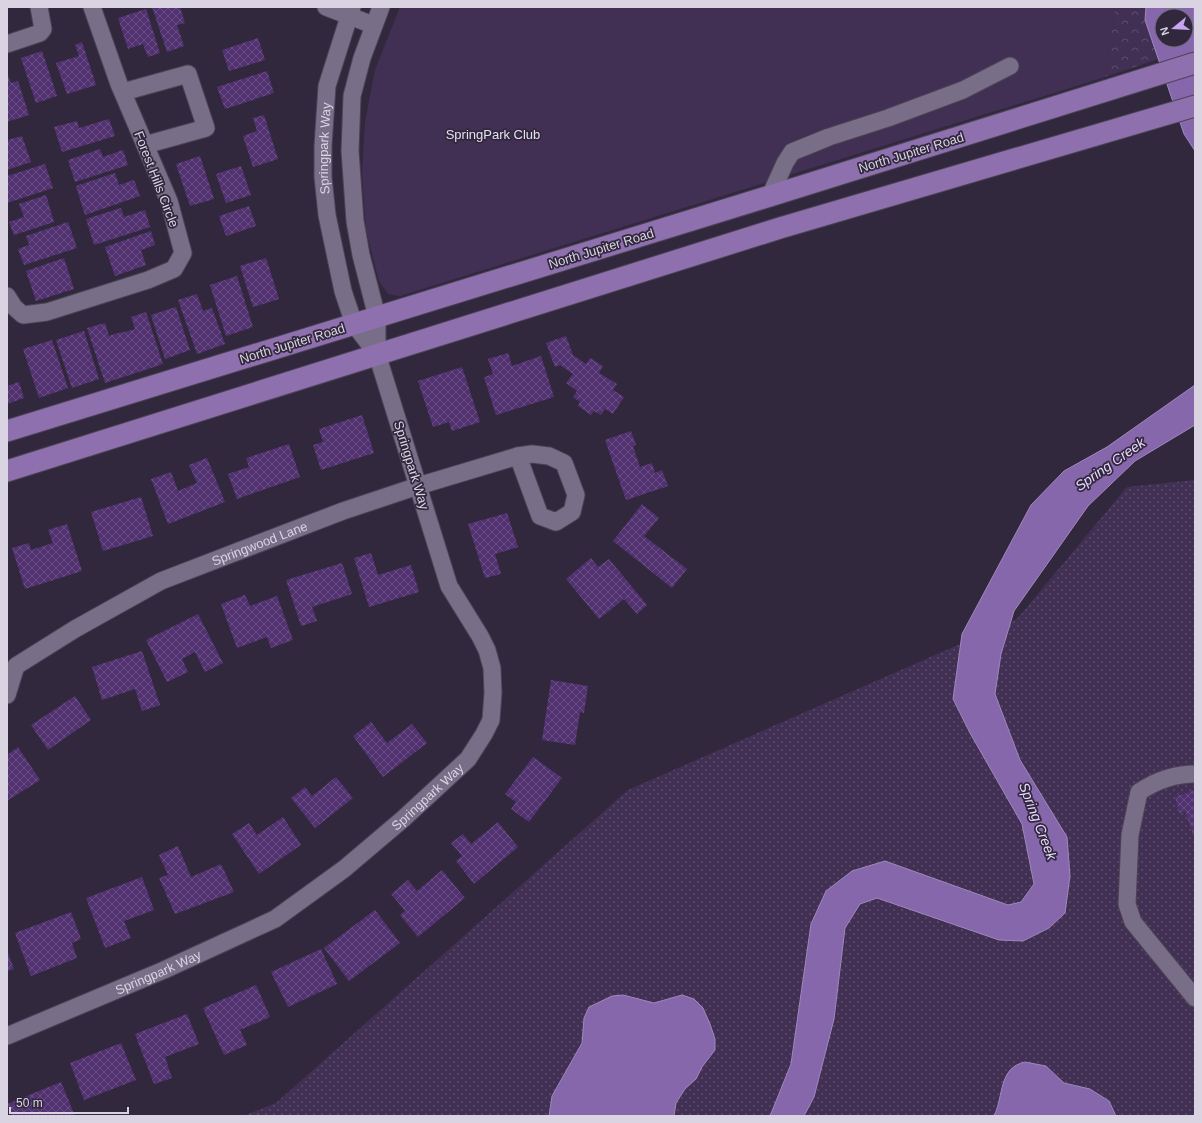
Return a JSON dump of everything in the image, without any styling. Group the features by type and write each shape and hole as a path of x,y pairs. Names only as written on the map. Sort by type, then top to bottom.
{"main road":[{"name":"North Jupiter Road","path":"7,431 770,196 1195,63"},
{"path":"7,471 780,228 1195,106"},
{"path":"770,196 780,228"}],"street":[{"path":"7,44 40,33 43,29 39,7"},
{"name":"Forest Hills Circle","path":"7,296 14,307 24,315 47,312 148,280 174,270 183,253 169,201 123,92 92,7"},
{"path":"326,7 350,11 373,25"},
{"name":"Springpark Way","path":"7,1036 164,970 275,919 344,869 468,759 491,720 494,693 492,668 487,650 480,636 449,586 377,354 378,317 361,256 355,221 350,151 352,96 362,58 373,25 381,7"},
{"name":"Springpark Way","path":"350,11 326,86 323,146 327,215 337,270 354,324 377,354"},
{"path":"770,196 785,163 792,152 829,137 888,118 963,90 1010,66"},
{"path":"123,92 188,74 206,128 145,144"},
{"name":"Springwood Lane","path":"7,695 12,665 161,581 343,511 418,486 518,456"},
{"path":"1195,774 1183,774 1156,780 1139,792 1130,835 1127,904 1134,922 1195,998"}],"green space":[{"name":"SpringPark Club","path":"400,7 1115,7 1105,77 400,296 388,294 379,281 366,230 362,174 365,122 375,70"},
{"path":"1115,7 1194,7 1195,47 1194,47 1194,8 1154,8 1154,48 1192,48 1105,77"},
{"path":"1195,480 1195,1116 243,1116 276,1103 628,790 1017,619 1127,487"}],"water":[{"path":"1146,7 1194,7 1195,151 1184,134 1155,48 1194,48 1194,8 1154,8 1154,46 1145,20"},
{"name":"Spring Creek","path":"1195,385 1195,425 1135,461 1088,506 1014,611 1001,654 995,694 1020,760 1067,837 1070,876 1065,913 1049,928 1023,941 999,940 877,898 860,904 845,928 834,1019 814,1097 804,1116 770,1116 791,1064 811,924 826,891 852,871 885,861 1008,905 1021,902 1034,884 1022,824 970,733 953,699 962,634 1031,505 1064,471 1107,447"},
{"path":"623,995 654,1003 682,995 694,999 703,1008 710,1024 715,1039 715,1050 702,1067 696,1079 685,1089 676,1103 674,1116 549,1116 552,1096 582,1043 584,1018 589,1007 612,996"},
{"path":"1025,1062 1046,1066 1064,1083 1090,1089 1109,1101 1116,1116 994,1116 1006,1076 1016,1065"}],"building":[{"path":"152,7 180,7 185,23 177,25 184,46 167,52"},
{"path":"146,9 160,53 148,57 143,44 128,49 118,18"},
{"path":"258,38 265,60 229,71 222,50"},
{"path":"82,42 96,85 67,94 56,63 79,56 75,45"},
{"path":"42,51 57,96 36,103 21,58"},
{"path":"267,71 274,93 225,109 217,87"},
{"path":"7,72 11,83 18,81 29,115 7,122"},
{"path":"264,115 278,159 253,167 243,136 257,131 253,118"},
{"path":"109,119 115,136 62,152 54,127 77,121 79,128"},
{"path":"22,136 31,162 7,170 7,140"},
{"path":"100,149 103,157 123,150 128,165 75,182 68,160"},
{"path":"200,156 214,199 190,206 176,164"},
{"path":"45,164 53,188 7,203 7,176"},
{"path":"241,166 251,195 226,203 216,174"},
{"path":"115,173 119,185 134,180 140,196 85,215 76,186"},
{"path":"46,195 54,222 14,235 9,222 24,217 19,204"},
{"path":"249,206 256,226 226,236 219,216"},
{"path":"121,208 124,217 145,210 150,227 94,245 86,219"},
{"path":"68,222 77,248 24,265 18,249 29,245 26,236"},
{"path":"151,231 155,245 141,250 146,265 115,276 105,247"},
{"path":"64,258 74,289 36,301 26,271"},
{"path":"266,258 279,299 253,307 240,266"},
{"path":"237,276 253,327 226,336 210,285"},
{"path":"197,294 203,311 212,308 225,344 197,354 178,300"},
{"path":"176,307 190,350 165,359 151,315"},
{"path":"146,312 163,364 105,383 87,328 105,323 109,336 121,333 135,329 131,317"},
{"path":"84,331 99,379 72,388 56,340"},
{"path":"566,336 573,355 586,364 590,358 603,366 599,373 617,384 613,390 624,397 613,414 605,409 601,415 594,411 591,415 578,406 580,402 573,397 577,391 566,383 573,374 560,365 555,367 546,343"},
{"path":"52,340 68,388 39,398 23,349"},
{"path":"508,353 512,366 541,356 554,397 496,415 484,377 493,374 488,359"},
{"path":"462,367 480,422 452,431 449,422 433,427 418,381"},
{"path":"19,382 24,398 7,404 7,386"},
{"path":"362,415 374,453 321,470 313,445 323,442 319,429"},
{"path":"631,431 636,445 633,446 640,467 652,463 655,473 662,470 668,486 626,500 605,440"},
{"path":"289,444 300,477 237,499 228,474 249,467 246,458"},
{"path":"207,458 225,502 168,524 151,479 171,472 178,491 197,483 189,465"},
{"path":"141,497 153,536 103,551 91,512"},
{"path":"642,504 659,518 644,536 687,569 672,588 613,541"},
{"path":"507,513 518,547 495,554 501,574 485,578 468,524"},
{"path":"67,524 82,571 25,589 12,548 29,543 31,550 53,543 48,530"},
{"path":"371,553 378,575 411,565 419,592 369,607 354,558"},
{"path":"591,558 598,567 609,559 647,605 637,614 624,599 599,619 566,579"},
{"path":"342,563 352,594 312,607 317,621 301,626 286,580"},
{"path":"245,595 250,606 277,596 293,640 271,648 267,637 237,648 221,604"},
{"path":"198,614 223,663 205,672 195,652 182,659 188,672 167,682 146,640"},
{"path":"142,651 160,705 142,711 135,689 102,700 92,667"},
{"path":"551,680 588,686 584,713 580,712 575,745 542,740"},
{"path":"75,696 91,720 48,750 31,725"},
{"path":"371,722 387,743 412,724 427,743 383,777 353,736"},
{"path":"18,747 40,780 7,801 7,755"},
{"path":"533,757 562,778 529,822 511,809 516,802 505,794"},
{"path":"336,777 353,798 315,828 291,798 305,787 312,796"},
{"path":"1195,790 1195,840 1185,811 1179,813 1175,797"},
{"path":"283,817 301,845 259,874 232,834 249,823 257,835"},
{"path":"498,822 518,847 474,884 456,861 462,856 451,843 463,834 471,844"},
{"path":"178,846 191,877 221,864 234,892 175,914 159,878 168,875 159,855"},
{"path":"442,870 465,898 418,937 400,915 405,911 391,894 408,880 417,891"},
{"path":"142,877 154,910 124,921 131,938 105,948 86,898"},
{"path":"375,910 400,943 349,981 324,948"},
{"path":"71,912 81,939 72,943 77,958 31,976 15,933"},
{"path":"321,949 337,984 288,1007 271,972"},
{"path":"7,950 14,969 7,971"},
{"path":"256,985 270,1017 240,1030 247,1045 224,1055 203,1008"},
{"path":"187,1014 199,1044 165,1057 172,1078 154,1084 135,1034"},
{"path":"121,1043 136,1080 84,1100 70,1063"},
{"path":"61,1082 75,1116 12,1116 7,1104"}]}
